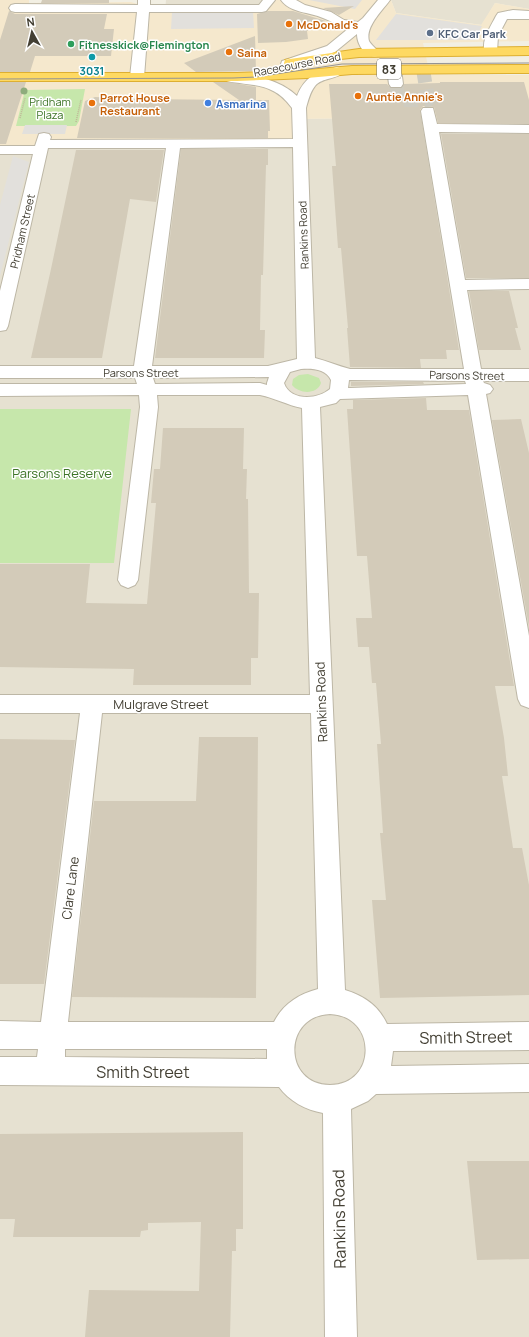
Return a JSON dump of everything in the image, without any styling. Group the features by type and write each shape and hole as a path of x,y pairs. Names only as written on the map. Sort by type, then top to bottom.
{"highway":[{"name":"Racecourse Road","path":"210,77 244,74 323,57 373,53 477,53 529,51"},
{"name":"Racecourse Road","path":"0,77 210,77 294,75 337,71 394,69 529,69"}],"street":[{"path":"180,0 237,9"},
{"path":"287,64 331,49 366,23 384,0"},
{"path":"290,2 304,10 327,15 341,23 366,23"},
{"path":"15,8 144,4 237,9 265,4 309,2 366,23"},
{"path":"138,76 144,4"},
{"path":"477,53 479,43 499,6"},
{"path":"492,52 492,36 502,16 514,14 529,15"},
{"path":"366,23 363,40 373,53"},
{"path":"394,69 396,84"},
{"name":"Rankins Road","path":"306,362 299,108 307,89 314,79 337,71"},
{"path":"210,77 245,78 269,84 288,94 299,108"},
{"path":"529,129 429,120 529,699"},
{"path":"128,580 149,407 145,381 174,143"},
{"path":"0,150 43,144 300,143"},
{"name":"Pridham Street","path":"0,326 43,144"},
{"path":"458,285 529,284"},
{"path":"306,362 326,366 334,371 340,382 337,393 322,402 311,403 293,401 279,393 276,387 275,381 277,375 282,370 289,366 306,362"},
{"name":"Parsons Street","path":"0,390 145,381 282,370"},
{"name":"Parsons Street","path":"334,371 350,375 475,382 529,388"},
{"name":"Parsons Street","path":"0,372 260,389 279,393"},
{"name":"Parsons Street","path":"337,393 350,394 475,382 529,375"},
{"name":"Rankins Road","path":"311,403 332,1000"},
{"name":"Mulgrave Street","path":"0,704 321,704"},
{"name":"Clare Lane","path":"49,1071 92,704"},
{"path":"332,1000 348,1005 359,1011 371,1024 378,1038 380,1055 376,1072 366,1086 351,1097 337,1100 319,1098 297,1087 286,1073 280,1056 281,1036 289,1021 301,1009 316,1002 332,1000"},
{"path":"0,1035 281,1036"},
{"name":"Smith Street","path":"378,1038 529,1036"},
{"name":"Smith Street","path":"0,1071 286,1073"},
{"path":"371,1080 529,1078"},
{"name":"Rankins Road","path":"337,1100 341,1337"}],"path":[{"path":"20,118 26,96"},
{"path":"76,122 82,96"}],"shaded area":[{"path":"0,0 29,0 29,3 131,2 165,13 255,12 268,0 391,0 396,13 481,25 495,3 529,9 529,41 423,43 430,75 529,75 529,129 430,128 428,117 300,119 300,143 43,144 41,150 0,150"},
{"path":"166,0 268,0 255,12 165,13"},
{"path":"309,0 362,0 355,9"},
{"path":"391,0 529,0 529,9 495,3 482,25 396,13"},
{"path":"253,11 254,28 171,29 172,12"},
{"name":"KFC Car Park","path":"396,14 482,26 475,40 376,40"},
{"path":"429,117 529,129 529,1337 0,1337 0,150 43,144 300,119"},
{"path":"25,125 67,125 65,134 22,134"},
{"path":"13,156 29,162 0,276 0,205"}],"green space":[{"name":"Pridham Plaza","path":"85,89 79,121 76,126 16,126 25,90"},
{"path":"308,374 319,378 321,383 316,390 308,392 303,391 292,385 293,379 299,375"},
{"name":"Parsons Reserve","path":"0,409 131,409 114,563 0,563"}],"building":[{"path":"42,0 109,0 109,3 41,3"},
{"path":"354,6 339,15 323,8"},
{"path":"9,11 15,14 107,14 104,29 114,29 111,56 35,56 30,72 0,72 0,40"},
{"name":"McDonald's","path":"268,11 293,11 326,21 307,31 308,39 286,42 258,43 257,14"},
{"path":"255,36 256,71 196,72 184,63"},
{"path":"0,82 26,82 6,144 0,144"},
{"path":"213,82 227,82 256,87 256,100 269,100 270,131 268,131 268,138 77,138 85,101 95,97 239,100"},
{"path":"440,82 524,82 529,100 529,124 438,123 434,107 423,106 420,110 459,350 446,350 447,359 420,359 421,368 350,367 341,248 338,248 332,166 336,166 329,84 387,84 391,88 401,88 404,84"},
{"path":"441,134 529,134 529,278 466,278"},
{"path":"181,149 268,149 268,165 266,165 263,275 261,275 260,330 265,330 264,358 155,358"},
{"path":"76,150 164,150 156,202 130,199 102,358 31,358 51,269"},
{"path":"469,291 509,291 518,328 515,328 521,350 479,350"},
{"path":"351,382 423,382 424,384 351,386"},
{"path":"426,398 427,410 469,410 514,686 495,686 504,738 508,776 502,776 513,848 522,848 529,885 529,995 380,998 372,900 386,900 380,833 383,833 377,744 381,744 376,683 372,683 369,647 358,647 356,618 372,618 367,556 357,556 347,409 353,409 353,400"},
{"path":"521,419 529,453 529,627 492,420"},
{"path":"163,428 244,428 243,469 247,469 246,499 248,499 249,593 259,593 258,658 251,658 251,685 133,685 134,669 0,667 0,564 90,564 86,603 147,604 156,503 151,503 154,469 160,469"},
{"path":"199,737 258,737 256,998 72,997 94,801 196,801"},
{"path":"0,739 75,740 44,984 0,984"},
{"path":"243,1132 243,1229 236,1229 236,1251 232,1251 230,1337 85,1337 89,1290 199,1291 201,1222 148,1223 148,1230 141,1231 140,1237 13,1237 15,1219 0,1219 0,1134"},
{"path":"467,1161 529,1161 529,1259 477,1260"}],"tunnel":[{"path":"396,84 399,100 428,100 423,69"}],"tram line":[{"path":"0,79 233,78 256,77 342,64 529,63"}],"place":[{"name":"McDonald's","path":"289,24"},
{"name":"KFC Car Park","path":"430,33"},
{"name":"Fitnesskick@Flemington","path":"71,44"},
{"name":"Saina","path":"229,52"},
{"name":"3031","path":"92,57"},
{"name":"Auntie Annie's","path":"358,96"},
{"name":"Parrot House Restaurant","path":"92,103"},
{"name":"Asmarina","path":"208,103"}]}
